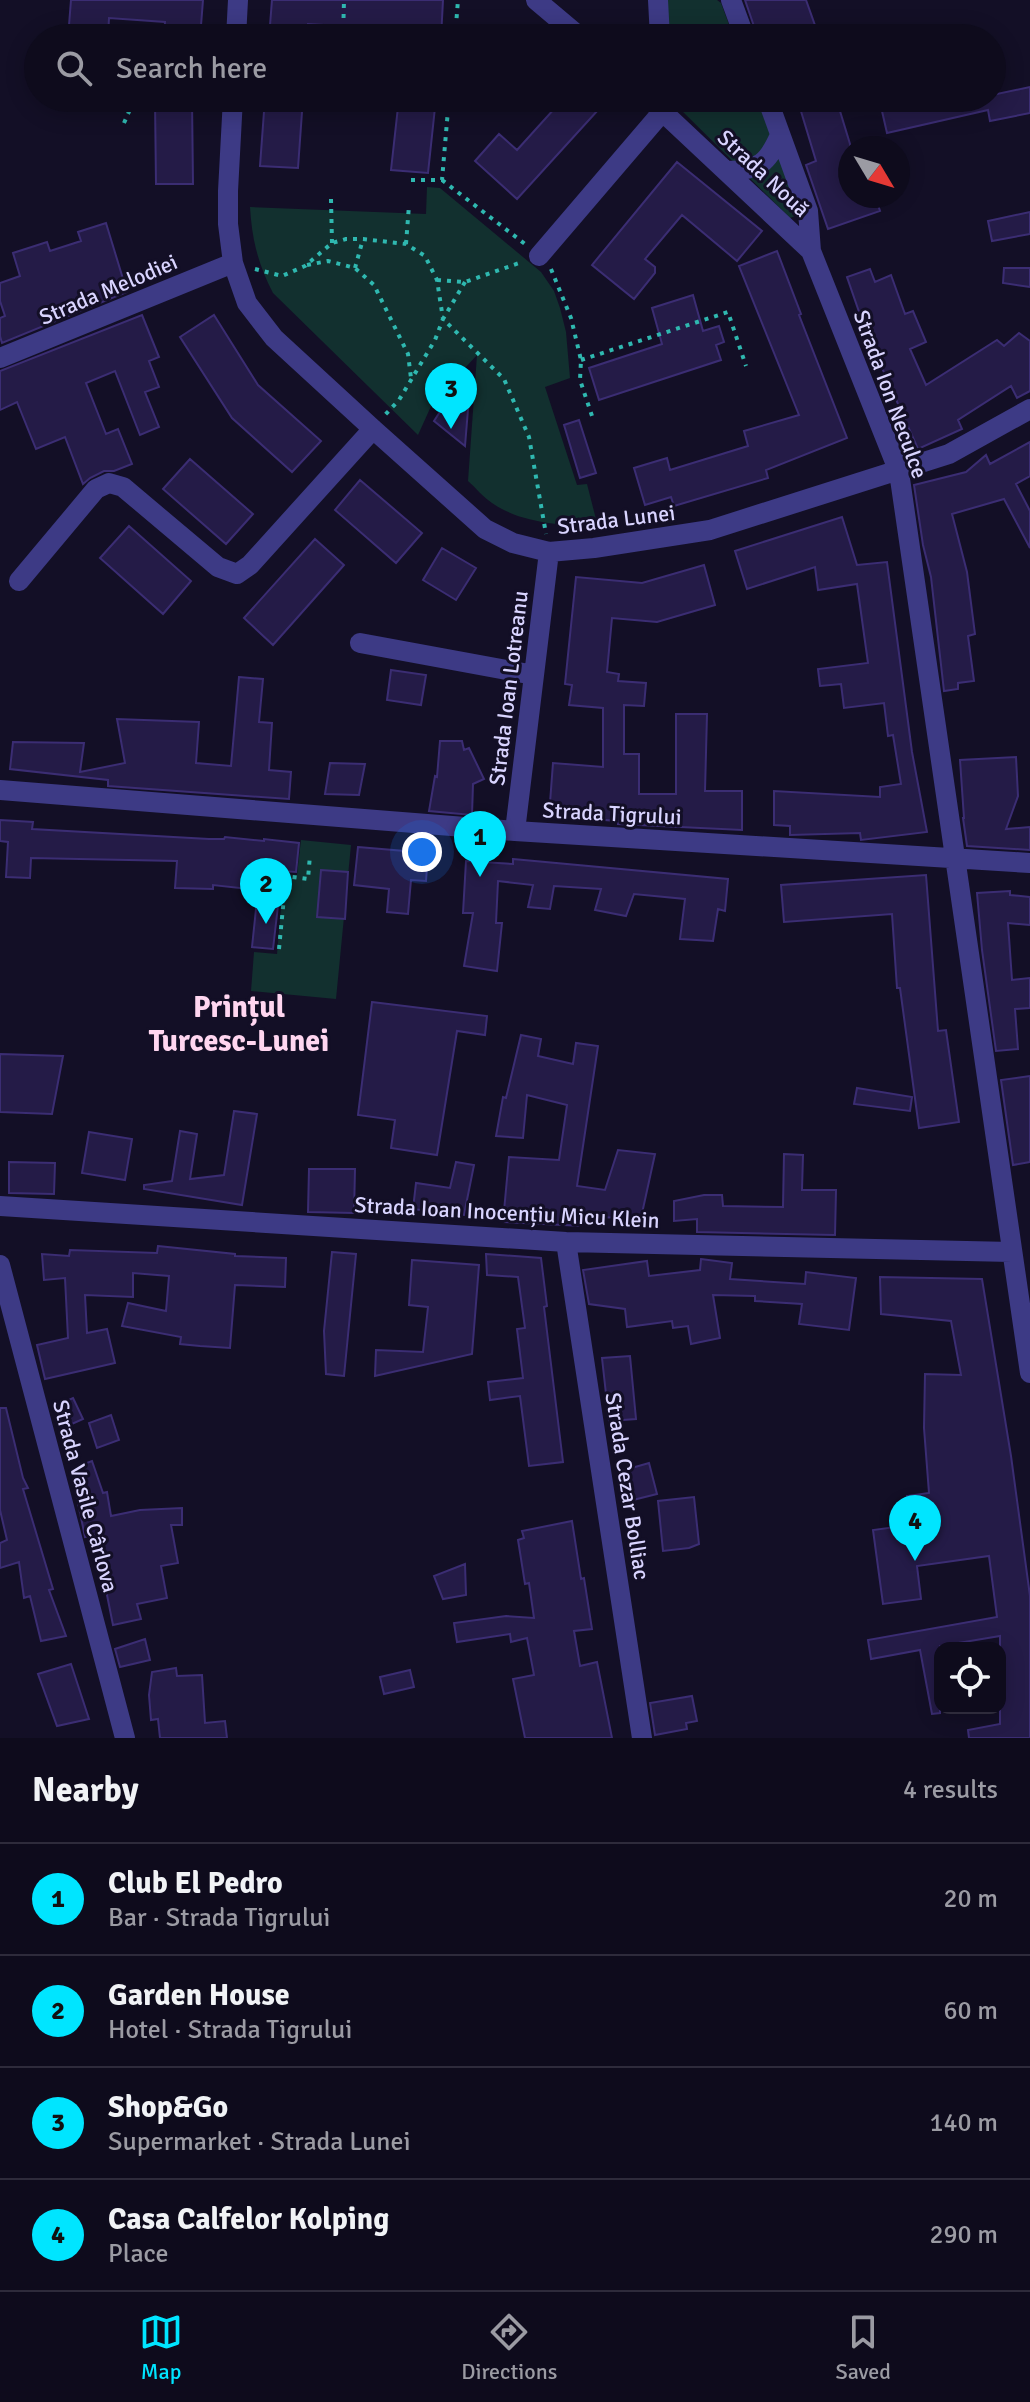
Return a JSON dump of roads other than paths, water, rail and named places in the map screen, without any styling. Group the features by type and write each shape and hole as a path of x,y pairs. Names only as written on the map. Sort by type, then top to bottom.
{"street":[{"path":"237,24 238,0"},
{"path":"536,0 564,24"},
{"path":"658,0 659,24"},
{"path":"731,0 740,24"},
{"name":"Strada Lunei","path":"232,112 228,224 233,263 247,303 274,338 373,429 485,529 513,543 549,552 710,530 949,454 1030,409"},
{"path":"539,256 650,112"},
{"name":"Strada Nouă","path":"668,112 811,251"},
{"name":"Strada Ion Neculce","path":"772,112 808,211 811,251 899,472 1030,1373"},
{"path":"728,171 755,168 773,150 780,135"},
{"name":"Strada Melodiei","path":"0,358 233,263"},
{"path":"19,581 96,489 109,483 123,487 218,567 237,574 250,565 373,429"},
{"name":"Strada Ioan Lotreanu","path":"515,831 549,552"},
{"path":"360,643 534,675"},
{"name":"Strada Tigrului","path":"0,790 515,831 1030,863"},
{"name":"Strada Ioan Inocențiu Micu Klein","path":"0,1206 566,1242 1012,1252"},
{"name":"Strada Cezar Bolliac","path":"566,1242 642,1738"},
{"name":"Strada Vasile Cârlova","path":"0,1265 125,1738"}],"place":[{"name":"Shop&Go","path":"451,429"},
{"name":"Club El Pedro","path":"480,877"},
{"name":"Garden House","path":"266,924"},
{"name":"Casa Calfelor Kolping","path":"915,1561"}],"district":[{"name":"Prințul Turcesc-Lunei","path":"239,1024"}]}
